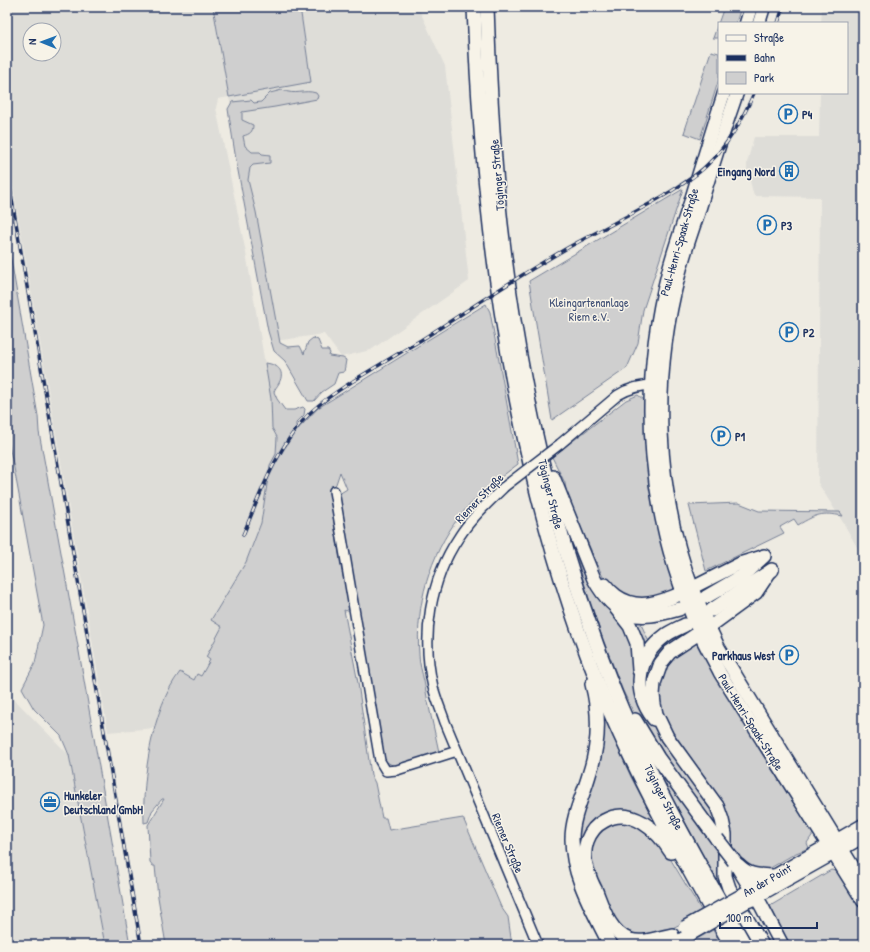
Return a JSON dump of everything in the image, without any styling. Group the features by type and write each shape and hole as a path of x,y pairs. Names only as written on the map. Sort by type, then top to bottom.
{"highway":[{"name":"Töginger Straße","path":"474,7 478,94 486,192 496,276 518,411 534,478 567,597 606,702 625,746 652,801 693,879 732,945"},
{"name":"Töginger Straße","path":"487,7 490,80 500,213 517,331 536,433 550,493 570,565 591,628 615,691 662,796 745,945"},
{"path":"536,433 588,566 602,594 616,608 630,626 637,643 640,688 645,705 717,806 725,834 725,876 729,888 762,945"},
{"path":"706,597 742,576 764,556"},
{"path":"588,566 597,574 602,583 617,597 630,603 645,605 659,603 688,591"},
{"path":"712,610 772,570"},
{"path":"616,608 623,612 646,616 679,610"},
{"path":"640,675 643,663 651,648 666,635 685,625"},
{"path":"667,737 656,714 654,704 654,683 657,671 661,663 670,652 704,630"},
{"path":"584,645 598,716 597,744 590,773 575,818 572,846 579,878 610,945"},
{"path":"615,691 628,708 658,758 734,862 749,896 762,905 782,945"},
{"path":"672,940 636,941 626,938 614,928 606,915 587,869 585,857 587,841 597,825 609,818 624,816 638,819 658,834 680,867 693,879"},
{"path":"734,862 747,873 775,876"},
{"path":"596,916 601,945"}],"main road":[{"path":"746,22 751,7"},
{"path":"759,22 764,7"},
{"name":"Paul-Henri-Spaak-Straße","path":"656,384 654,345 668,272 724,94"},
{"name":"Paul-Henri-Spaak-Straße","path":"736,94 679,274 656,384 650,435 654,477 663,529 720,673 748,706"},
{"path":"688,591 741,563 764,556"},
{"path":"704,630 756,593 772,570"},
{"path":"719,648 720,634 726,615"},
{"name":"Paul-Henri-Spaak-Straße","path":"704,630 719,648 748,706 836,847"},
{"path":"836,847 863,826"},
{"path":"836,847 863,837"},
{"path":"836,847 863,882"},
{"path":"836,847 863,901"},
{"name":"An der Point","path":"749,896 775,876 836,847"},
{"name":"An der Point","path":"672,940 836,847"}],"street":[{"name":"Riemer Straße","path":"538,945 445,722 437,699 428,657 431,607 441,571 448,554 458,537 504,487 560,444 618,395 628,389 656,384"},
{"path":"334,491 380,761 386,771 397,770 457,751"},
{"name":"An der Point","path":"655,945 672,940"}],"shaded area":[{"path":"7,7 213,7 229,97 218,99 216,108 246,253 271,399 272,428 277,437 276,454 270,465 261,523 246,562 211,620 222,627 206,657 210,660 200,677 194,680 180,672 176,676 155,728 108,732 7,154"},
{"path":"300,7 418,7 445,66 469,281 371,350 341,357 324,334 275,341 229,97 311,81"},
{"path":"822,7 863,7 862,556 818,483 820,197 754,196 747,170 747,163 754,137 819,137 820,94 848,94 848,22 821,22"},
{"path":"14,699 69,755 105,945 7,945 7,703"}],"green space":[{"path":"213,7 300,7 311,82 229,97"},
{"path":"724,7 741,7 736,22 719,22"},
{"path":"718,24 718,38 713,38"},
{"path":"711,51 718,53 718,82 700,139 684,133"},
{"path":"282,90 287,92 312,92 316,93 318,96 317,99 242,112 242,120 253,125 251,132 243,136 245,146 252,152 260,152 262,154 270,155 270,163 253,165 250,168 248,180 256,212 280,343 288,347 300,346 304,354 308,342 313,338 318,340 322,350 328,350 330,353 329,356 343,358 346,360 344,372 338,373 334,384 322,392 314,401 308,401 285,361 274,351 268,331 228,109 232,102 251,100 254,103 261,102 270,93"},
{"name":"Kleingartenanlage Riem e.V.","path":"683,189 643,310 638,343 627,368 552,420 529,281"},
{"path":"7,236 38,416 39,432 130,945 105,945 69,755 61,736 34,709 22,688 35,663 43,625 7,437"},
{"path":"486,304 490,312 518,464 479,496 459,517 440,548 433,564 422,600 418,636 419,657 439,752 394,766 385,761 339,494 347,489 340,472 336,484 329,491 341,567 349,604 349,609 346,611 344,610 358,683 371,775 375,783 382,818 386,818 389,830 463,818 501,907 508,917 512,945 166,945 158,897 155,866 153,866 150,862 148,825 164,799 162,799 152,811 148,822 144,823 147,765 156,724 162,704 170,687 180,672 194,680 197,674 201,676 210,660 206,657 222,627 211,620 246,562 261,523 270,465 276,454 277,437 272,428 271,399 265,363 276,366 281,371 281,378 274,392 285,410 294,410 303,407 305,409 304,415 296,423 296,426 302,425 318,408"},
{"path":"638,395 644,400 646,409 676,587 672,592 662,598 635,600 608,585 603,577 567,496 565,483 552,457 626,400"},
{"path":"739,503 759,511 840,512 843,516 829,514 819,515 798,525 794,519 780,527 784,533 706,571 689,505"},
{"path":"565,517 596,593 602,602 613,611 628,631 648,717 713,805 719,834 636,717 623,691 601,634 586,589"},
{"path":"625,616 648,620 641,624 648,640 651,640 641,656"},
{"path":"687,630 689,634 665,652 654,665 649,683 648,695 644,692 646,665 659,646"},
{"path":"692,643 701,644 756,738 757,746 813,834 807,843 809,848 796,853 767,870 747,869 732,848 730,830 725,811 715,791 670,728 658,706 661,671 665,664"},
{"path":"600,708 631,777 658,828 628,811 584,834 606,923 649,945 614,945 584,877 576,834"},
{"path":"648,750 721,855 728,894 725,896 670,794"},
{"path":"615,820 642,826 665,850 701,910 681,921 682,923 664,932 651,936 630,936 618,928 612,919 598,886 588,853 588,847 595,834"},
{"path":"831,870 841,872 863,908 863,945 790,945 770,906"},
{"path":"713,930 721,945 686,945"}],"railway":[{"path":"778,22 783,7"},
{"path":"243,535 263,486 279,455 298,426 310,413 348,384 421,340 531,269 658,199 691,179 723,148 740,121 754,94"},
{"path":"7,171 141,945"}],"place":[{"name":"P4","path":"788,114"},
{"name":"Eingang Nord","path":"789,171"},
{"name":"P3","path":"767,225"},
{"name":"P2","path":"789,332"},
{"name":"P1","path":"721,436"},
{"name":"Parkhaus West","path":"789,655"},
{"name":"Hunkeler Deutschland GmbH","path":"50,802"}]}
